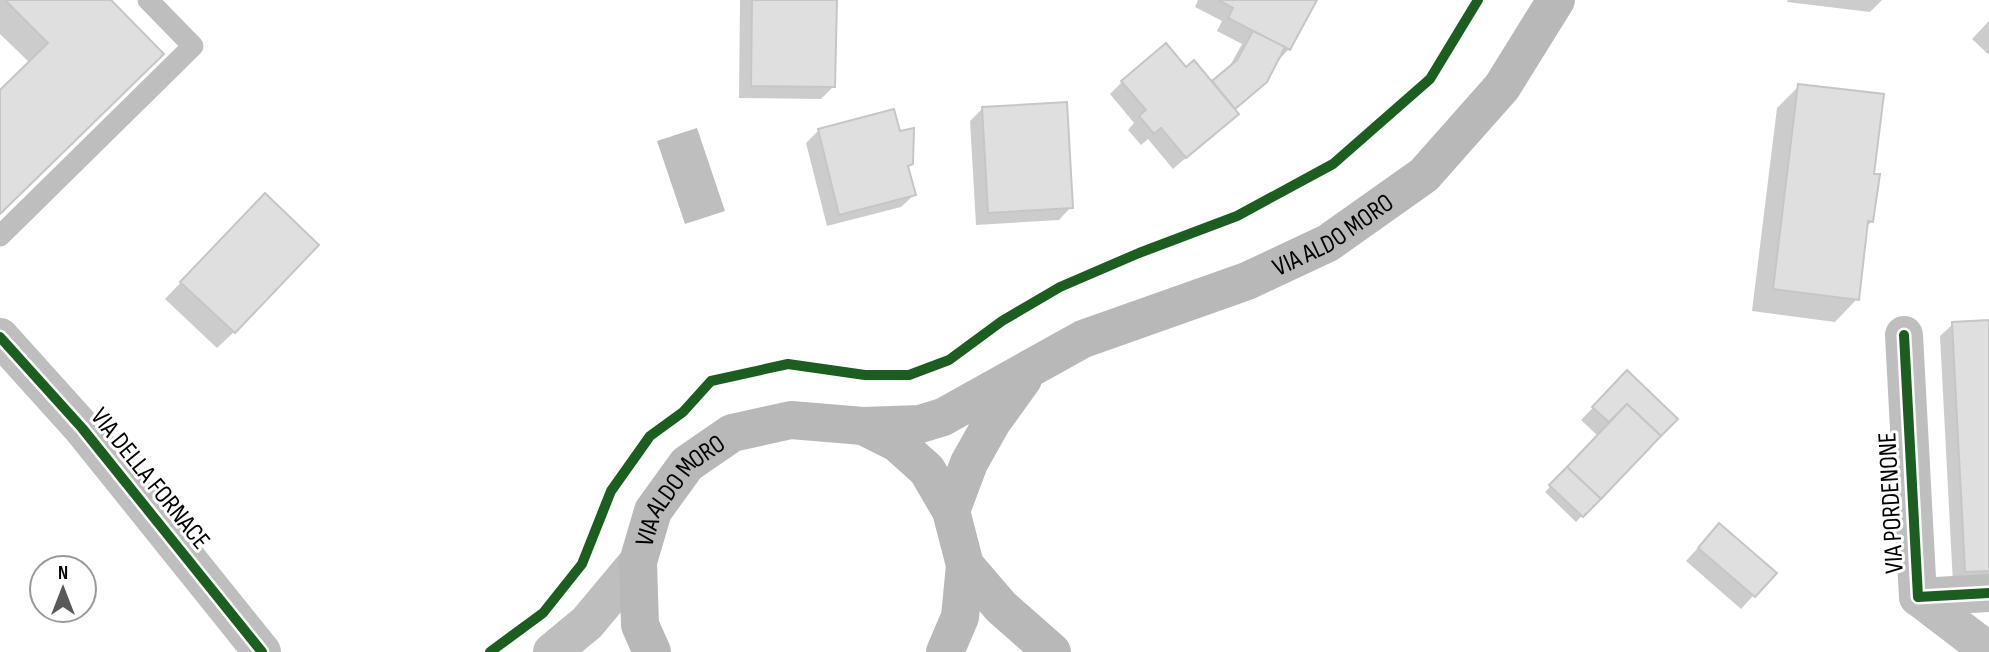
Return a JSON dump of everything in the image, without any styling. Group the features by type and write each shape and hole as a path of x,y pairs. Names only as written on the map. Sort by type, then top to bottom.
{"main road":[{"name":"VIA ALDO MORO","path":"652,652 640,625 638,562 653,511 687,464 732,433 791,420 863,426 920,424 943,417 1083,339 1247,281 1328,243 1424,174 1502,87 1556,0"},
{"name":"VIA ALDO MORO","path":"951,511 969,463 992,422 1032,366"},
{"name":"VIA ALDO MORO","path":"863,426 897,443 928,470 951,511 965,565 960,617 945,652"},
{"name":"VIA ALDO MORO","path":"965,565 1001,607 1052,652"}],"street":[{"name":"VIA PORDENONE","path":"1904,335 1918,597"},
{"name":"VIA DELLA FORNACE","path":"0,337 82,428 262,652"},
{"name":"VIA ALDO MORO","path":"552,652 587,623 638,562"},
{"name":"VIA PORDENONE","path":"1918,597 1989,593"},
{"name":"VIA PORDENONE","path":"1918,597 1989,650"}],"lane":[{"path":"0,236 193,46 148,0"}],"shaded area":[{"path":"697,128 725,211 685,224 657,141"}],"building":[{"path":"5,0 111,0 164,54 0,214 0,90 48,43"},
{"path":"752,0 837,0 835,87 751,86"},
{"path":"1218,0 1317,0 1290,50 1228,18 1233,8"},
{"path":"1253,31 1285,47 1267,82 1235,109 1212,81 1237,60"},
{"path":"1166,43 1186,67 1194,60 1239,114 1186,158 1161,128 1154,134 1139,116 1146,110 1121,81"},
{"path":"1798,84 1884,94 1874,174 1880,174 1873,222 1868,221 1859,300 1773,289"},
{"path":"1067,102 1073,208 988,213 982,107"},
{"path":"894,109 900,131 914,128 913,164 908,166 916,195 839,215 818,129"},
{"path":"265,193 319,245 235,333 180,282"},
{"path":"1989,320 1989,571 1965,572 1952,322"},
{"path":"1627,370 1678,419 1661,436 1627,404 1609,422 1592,407"},
{"path":"1627,404 1661,436 1601,499 1567,467"},
{"path":"1567,467 1601,499 1583,517 1549,485"},
{"path":"1719,523 1777,573 1755,597 1698,548"}],"cycle path":[{"path":"490,652 543,613 582,564 611,491 650,436 683,412 711,381 788,364 865,375 909,375 949,360 1002,321 1060,287 1139,253 1237,216 1333,164 1430,79 1478,0"},
{"path":"1904,335 1918,597 1989,593"},
{"path":"0,337 82,428 262,652"}]}
